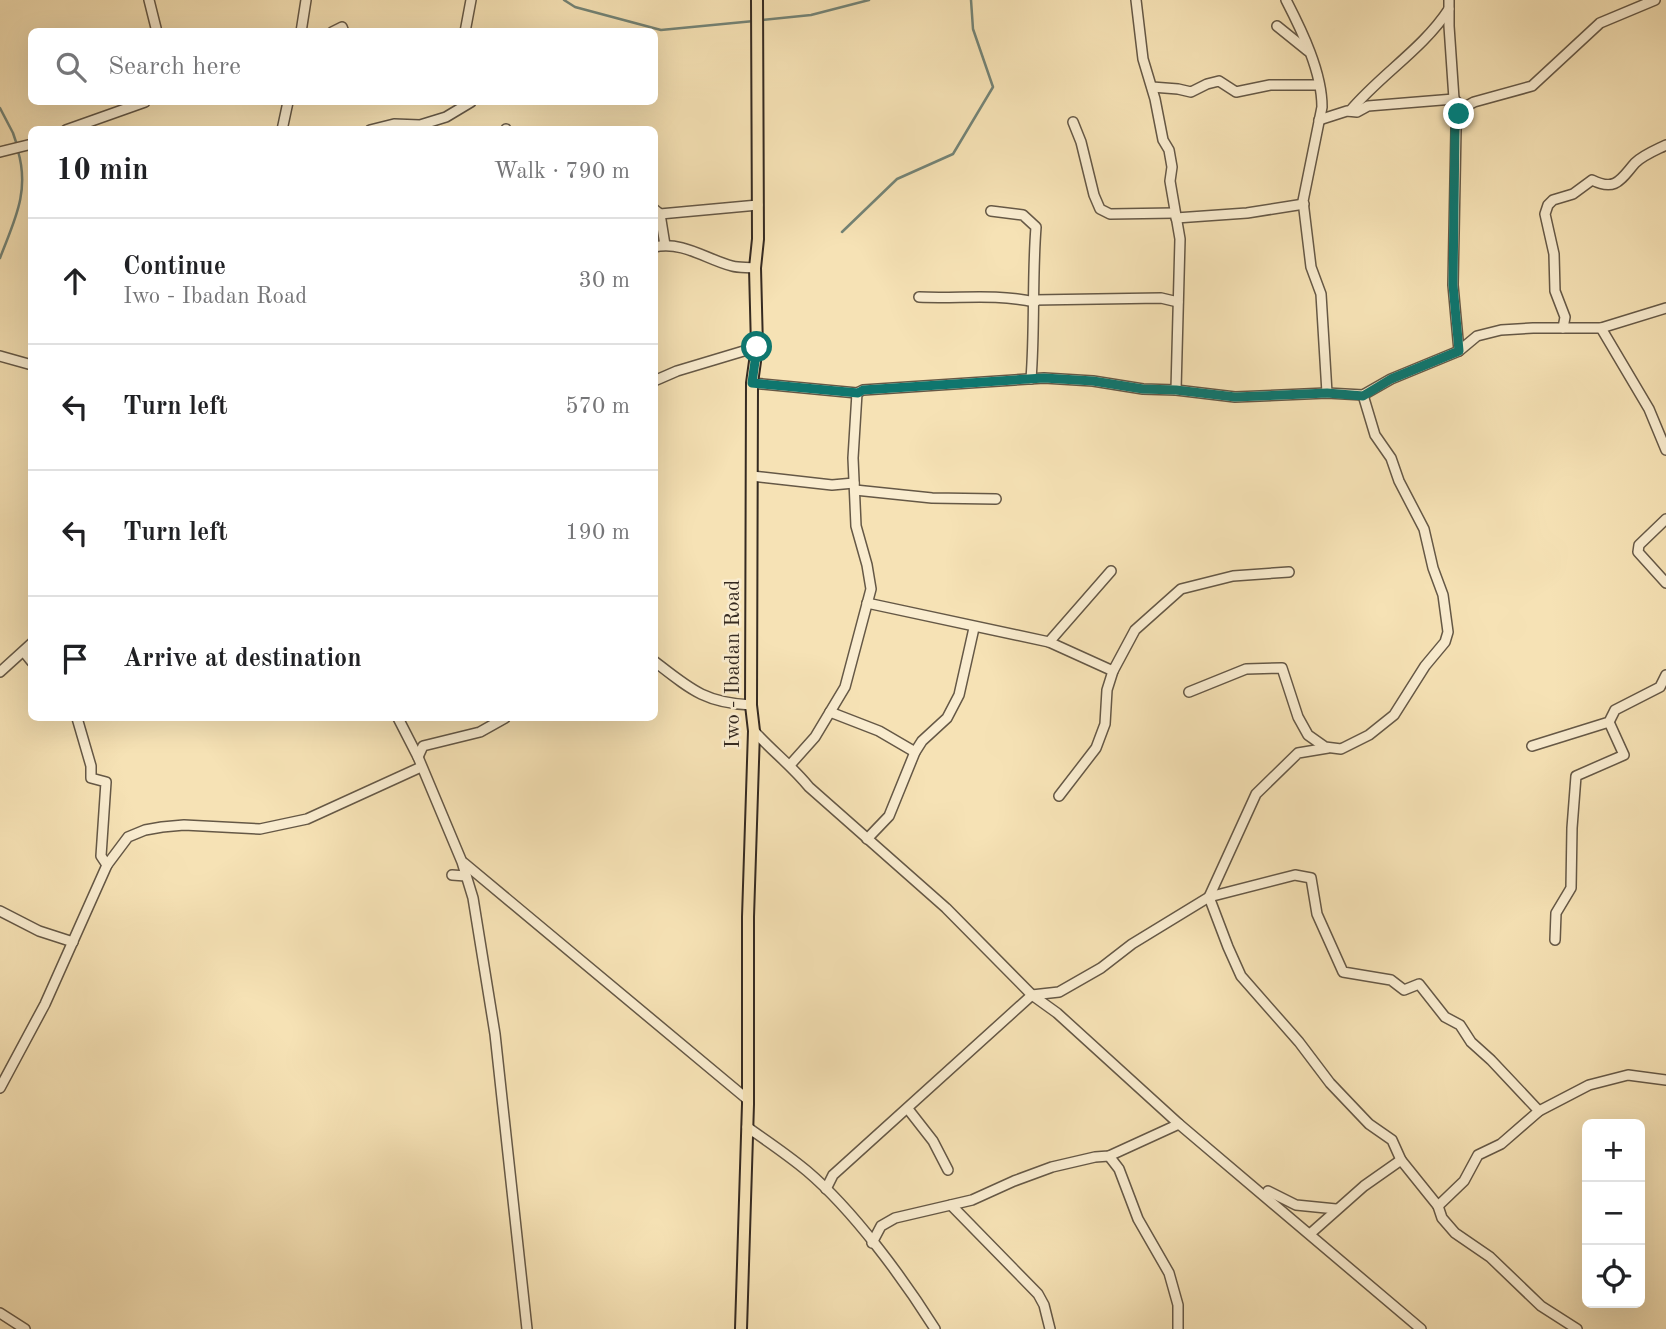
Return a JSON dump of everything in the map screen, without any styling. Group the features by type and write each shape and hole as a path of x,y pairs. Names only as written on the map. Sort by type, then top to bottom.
{"main road":[{"name":"Iwo - Ibadan Road","path":"741,1329 754,731 751,705 752,383 757,347 757,1"}],"street":[{"path":"149,0 156,28"},
{"path":"302,28 306,0"},
{"path":"466,28 471,0"},
{"path":"1136,0 1143,59 1163,140 1170,150 1170,181 1180,239 1176,390"},
{"path":"1286,0 1304,36 1319,85 1322,107 1304,205 1311,267 1321,294 1327,393"},
{"path":"1459,351 1453,285 1455,130 1459,114 1463,108 1474,102 1532,86 1600,23 1655,0"},
{"path":"1449,5 1454,99 1463,108"},
{"path":"1350,111 1431,33 1449,5"},
{"path":"1277,26 1309,52"},
{"path":"1152,88 1191,92 1219,81 1236,92 1270,85 1319,85"},
{"path":"1319,120 1375,104 1454,99"},
{"path":"77,126 137,105"},
{"path":"283,126 287,105"},
{"path":"424,126 446,117 463,105"},
{"path":"1073,122 1081,142 1094,195 1101,209 1110,214 1175,216 1247,213 1304,205"},
{"path":"386,126 412,126"},
{"path":"0,152 28,145"},
{"path":"1563,328 1565,317 1555,291 1553,254 1545,214 1548,205 1553,200 1573,194 1592,180 1603,185 1616,182 1629,173 1635,163 1666,145"},
{"path":"658,211 758,205"},
{"path":"991,211 1023,215 1036,227 1031,379"},
{"path":"658,215 665,245"},
{"path":"658,246 685,247 733,266 755,268"},
{"path":"919,297 986,295 1035,301 1161,299 1178,302"},
{"path":"752,383 858,393 863,390 910,386 1031,379 1093,381 1143,389 1235,397 1327,393 1363,396 1391,379 1459,351 1478,336 1501,330 1601,328 1666,308"},
{"path":"1601,328 1649,408 1666,450"},
{"path":"658,379 757,347"},
{"path":"0,356 28,364"},
{"path":"790,765 815,737 845,687 871,589 856,526 853,458 858,393"},
{"path":"1363,396 1374,435 1391,458 1399,481 1424,529 1433,568 1443,595 1448,632 1445,642 1425,666 1401,705 1384,724 1341,749 1298,753 1256,794 1209,897 1241,976 1368,1124 1392,1140 1401,1160 1438,1206 1442,1218 1455,1233 1490,1257 1541,1306 1577,1329"},
{"path":"752,476 855,486 932,498 996,499"},
{"path":"1666,519 1639,545 1638,552 1666,583"},
{"path":"1049,642 1111,571"},
{"path":"1059,796 1096,748 1105,724 1107,690 1112,671 1135,630 1181,589 1233,576 1289,572"},
{"path":"867,603 1049,642 1112,671"},
{"path":"867,839 889,816 922,741 947,719 959,695 974,628"},
{"path":"0,673 28,648"},
{"path":"24,652 28,657"},
{"path":"658,665 691,690 715,701 751,705"},
{"path":"1189,692 1246,669 1282,668 1298,717 1308,735 1313,741 1330,748"},
{"path":"1532,746 1609,722 1615,710 1660,687 1666,675"},
{"path":"830,712 879,731 915,752"},
{"path":"78,721 91,766 90,778 106,782 101,856 107,865"},
{"path":"400,721 418,757 462,862 473,898 495,1034 527,1329"},
{"path":"418,757 423,746 480,732 500,721"},
{"path":"1555,940 1556,913 1571,888 1576,776 1624,755 1609,722"},
{"path":"754,731 809,787 946,908 1032,995 1057,1013 1178,1124 1256,1186 1421,1329"},
{"path":"0,1088 39,1016 107,865 128,837 145,830 184,825 260,829 307,820 421,767"},
{"path":"462,862 747,1099"},
{"path":"452,875 466,876"},
{"path":"826,1189 833,1175 1032,995 1059,992 1101,968 1132,944 1209,897 1295,875 1311,878 1317,914 1343,972 1391,980 1404,990 1419,984 1445,1017 1460,1025 1471,1042 1539,1111"},
{"path":"0,911 38,931 73,942"},
{"path":"1438,1206 1464,1181 1478,1155 1501,1144 1539,1111 1589,1085 1629,1075 1666,1080"},
{"path":"908,1109 933,1141 948,1170"},
{"path":"872,1242 881,1226 895,1218 972,1200 1052,1167 1109,1156 1178,1124"},
{"path":"747,1127 807,1171 826,1189 894,1269 935,1329"},
{"path":"1109,1156 1119,1169 1138,1219 1169,1273 1178,1305 1178,1329"},
{"path":"1311,1234 1336,1209 1401,1160"},
{"path":"1256,1186 1296,1205 1336,1209"},
{"path":"951,1205 1038,1294 1044,1305 1050,1329"},
{"path":"0,1313 26,1329"}],"waterway":[{"path":"564,0 575,7 654,28"},
{"path":"761,20 811,15 869,0"},
{"path":"842,232 897,179 953,154 993,87 973,29 971,0"},
{"path":"658,29 754,21"},
{"path":"0,108 17,145"},
{"path":"0,258 19,206 22,180 18,151"}],"route":[{"path":"757,347 752,383 858,393 863,390 910,386 1044,378 1235,397 1327,393 1363,396 1391,379 1459,351 1453,285 1455,130 1459,114"}]}
